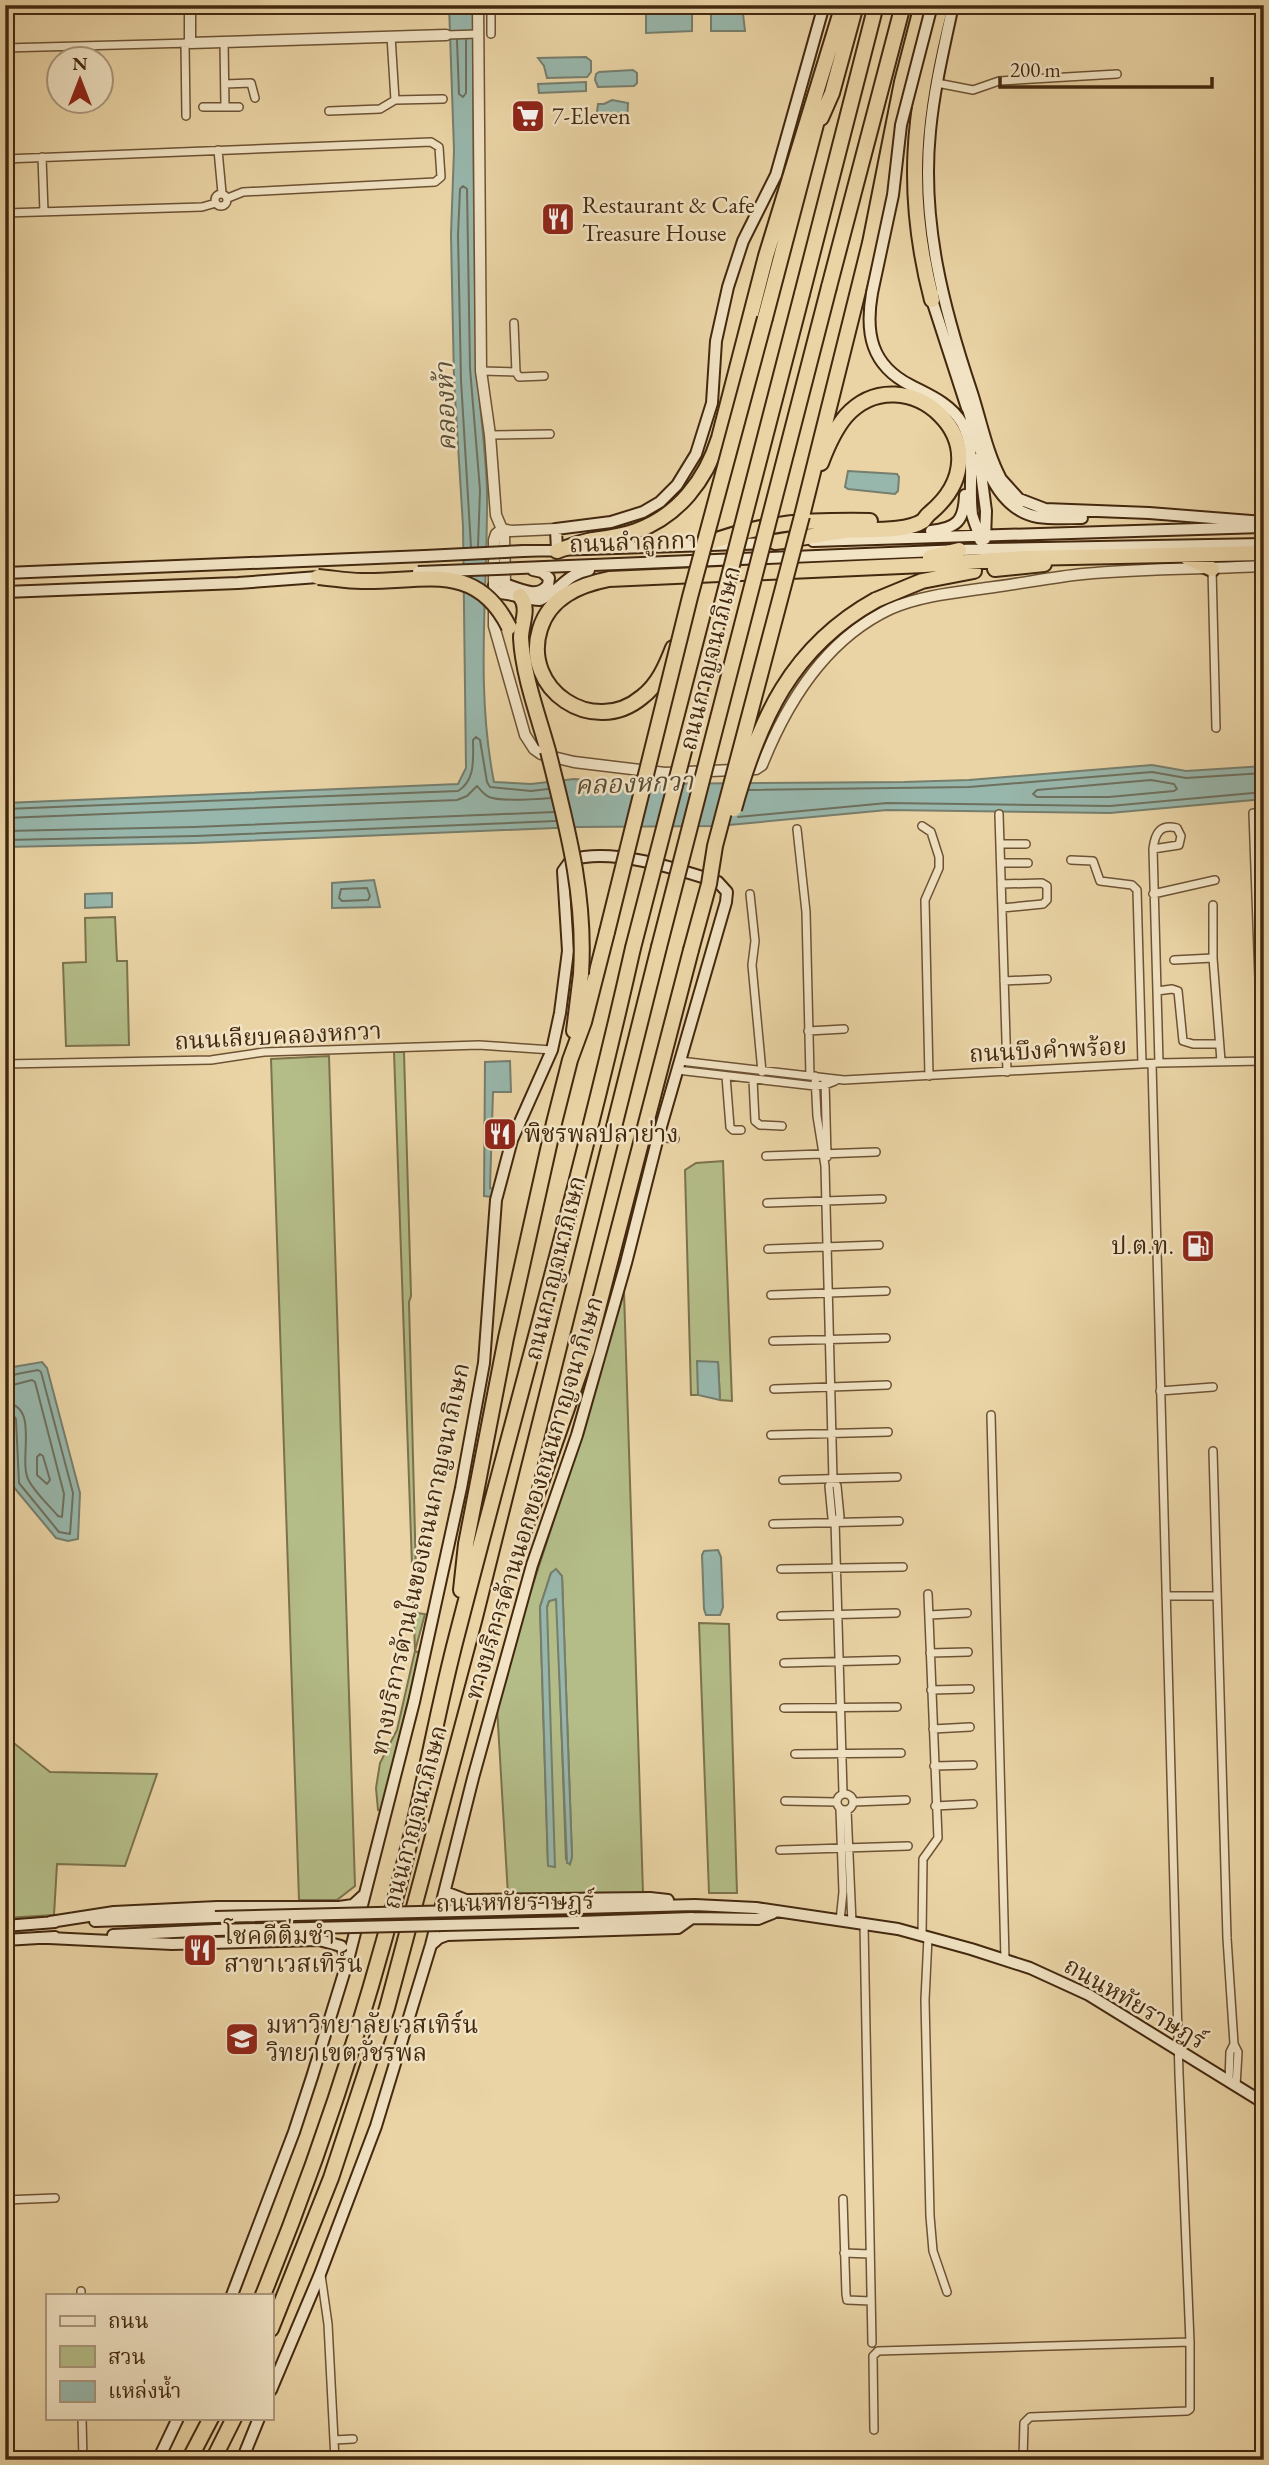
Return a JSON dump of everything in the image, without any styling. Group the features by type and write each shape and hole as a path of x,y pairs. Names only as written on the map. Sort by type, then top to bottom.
{"highway":[{"path":"557,551 626,534 657,522 685,499 704,474 719,438 766,256 844,5"},
{"path":"816,129 832,93 856,5"},
{"name":"ถนนกาญจนาภิเษก","path":"263,2294 312,2171 367,2002 410,1841 455,1640 601,1090 633,948 876,5"},
{"name":"ถนนกาญจนาภิเษก","path":"273,2324 331,2178 387,2008 491,1623 659,947 902,5"},
{"path":"709,884 715,846 802,516 876,219 891,131 922,5"},
{"path":"914,194 920,98 941,5"},
{"path":"914,35 906,123 919,245 932,300"},
{"path":"570,1060 584,1022 690,597 816,129 832,46"},
{"path":"775,542 843,531 901,527 923,520 950,492 959,464 956,439 940,414 918,400 892,395 876,398 852,410 827,448 802,516"},
{"path":"700,546 737,532 788,523 814,520 897,522 928,514"},
{"path":"690,597 668,661 656,683 639,700 605,713 590,712 575,708 560,699 547,684 536,652 537,639 545,617 567,593 590,584 609,579 937,557 959,550"},
{"path":"673,575 911,566 1024,558 1264,553"},
{"path":"1183,556 1212,569"},
{"path":"491,1623 587,1351 709,884 769,708 795,668 816,645 851,615 876,600 942,575 1022,568 1083,558"},
{"path":"318,577 361,581 439,577 460,580 492,601 509,627 532,691"},
{"path":"455,1640 466,1544 503,1351 570,1060 581,974 582,922 578,875 521,639 525,605 520,596"},
{"path":"190,2460 210,2420"},
{"path":"213,2460 233,2420"}],"main road":[{"path":"557,551 556,528 611,522 643,512 670,492 692,462 710,411 715,380 716,341 736,259 776,175 824,5"},
{"path":"932,5 901,125 893,195 872,293 869,329 877,354 888,370 940,401 960,419 969,442 974,524 982,535"},
{"path":"953,5 930,133 930,221 937,270 956,346 1003,484 1030,505 1045,509 1247,520 1264,525"},
{"path":"937,270 932,300 997,490 1012,506 1026,513 1051,518 1247,520"},
{"path":"966,403 979,455 984,496 983,549"},
{"path":"842,540 865,534 950,527 964,513 965,492 971,473"},
{"path":"972,497 977,510 982,508 984,496"},
{"name":"ถนนลำลูกกา","path":"5,573 523,551 1264,525"},
{"path":"1058,533 1059,547"},
{"name":"ถนนลำลูกกา","path":"5,592 983,549 1264,544"},
{"path":"502,586 520,596 540,600 577,572 606,568 612,564"},
{"path":"502,586 534,594 546,589 549,582 546,575 520,568"},
{"name":"ทางบริการด้านในของถนนกาญจนาภิเษก","path":"232,2294 294,2132 348,1960 414,1702 461,1488 484,1363 496,1200 512,1140 552,1050 560,1013 568,951 563,871 571,860 582,856 610,857 643,862 718,882 727,892"},
{"name":"ทางบริการด้านนอกของถนนกาญจนาภิเษก","path":"273,2385 320,2274 376,2126 431,1945 473,1778 532,1565 577,1435 626,1263 727,892"},
{"path":"445,1892 466,1900 650,1898 695,1905"},
{"path":"50,1922 114,1912 217,1907 339,1907 353,1905 365,1894"},
{"path":"478,1900 469,1920 479,1935"},
{"name":"ถนนหทัยราษฎร์","path":"5,1926 215,1916 695,1905 756,1908 773,1913 898,1929 1005,1959 1088,1995 1264,2103"},
{"name":"ถนนหทัยราษฎร์","path":"5,1940 216,1930 692,1918 758,1919 773,1913"},
{"path":"431,1945 447,1935 678,1928 692,1918"},
{"path":"49,1938 172,1944 319,1940 341,1946 348,1960"},
{"path":"159,2460 177,2420"},
{"path":"242,2460 258,2420"}],"street":[{"path":"186,116 190,5"},
{"path":"478,5 476,34 481,371 490,435 496,515 502,529"},
{"path":"478,21 491,18 491,34"},
{"path":"5,48 476,34"},
{"path":"391,36 395,100"},
{"path":"224,42 225,107"},
{"path":"937,83 973,90 999,81 1117,74"},
{"path":"225,84 251,83 255,98"},
{"path":"329,111 380,109 395,100 443,99"},
{"path":"203,107 239,107"},
{"path":"5,159 431,142 439,147 441,177 435,182 243,192 225,196"},
{"path":"5,213 202,207 216,203 222,206 227,203 218,150"},
{"path":"42,157 44,212"},
{"path":"514,323 516,372 519,377 544,376"},
{"path":"481,371 516,372"},
{"path":"490,435 550,434"},
{"path":"556,528 511,531 502,529 494,540 502,586 492,604 499,650 525,735 541,754 589,765 666,773 746,770 762,765 792,700 823,661 852,634 890,609 929,598 1083,574 1264,566"},
{"path":"1212,569 1216,728"},
{"path":"1253,813 1263,1060"},
{"path":"999,814 1007,1072"},
{"path":"922,826 931,832 939,857 939,868 925,900 929,1076"},
{"path":"797,829 806,912 808,1031 817,1116 825,1154"},
{"path":"1000,844 1026,845"},
{"path":"1023,2460 1024,2423 1030,2417 1190,2409 1160,1391 1155,1063 1157,991 1153,849"},
{"path":"1071,860 1093,861 1100,881 1132,885 1137,890 1142,1064"},
{"path":"1001,863 1028,863"},
{"path":"1153,894 1215,880"},
{"path":"1001,884 1042,883 1047,886 1047,900 1043,904 1002,908"},
{"path":"750,894 755,941 752,965 762,1072"},
{"path":"1213,905 1213,958 1221,1061"},
{"path":"1174,960 1213,958"},
{"path":"1004,981 1046,979"},
{"path":"1157,991 1178,991 1182,1041 1193,1044 1219,1044"},
{"path":"808,1031 844,1029"},
{"name":"ถนนเลียบคลองหกวา","path":"5,1064 211,1060 264,1052 479,1045 552,1050"},
{"name":"ถนนบึงคำพร้อย","path":"679,1066 753,1080 815,1086 835,1080 1263,1060"},
{"path":"679,1066 812,1076 825,1081 825,1201 833,1479 838,1486 840,1517 835,1523 843,1793"},
{"path":"726,1076 729,1126 733,1130 741,1130"},
{"path":"753,1080 755,1121 760,1125 782,1126"},
{"path":"817,1116 826,1115"},
{"path":"658,1138 675,1139"},
{"path":"766,1156 876,1152"},
{"path":"767,1203 882,1199"},
{"path":"768,1249 879,1245"},
{"path":"771,1295 886,1291"},
{"path":"773,1341 886,1338"},
{"path":"775,1389 887,1385"},
{"path":"1160,1391 1213,1387"},
{"path":"991,1415 1005,1959"},
{"path":"771,1435 888,1432"},
{"path":"1213,1451 1227,1938 1234,2044 1230,2052 1232,2084"},
{"path":"783,1480 897,1477"},
{"path":"773,1524 899,1521"},
{"path":"781,1569 903,1567"},
{"path":"928,1594 938,1838 923,1860 930,2216 933,2251 947,2292"},
{"path":"1166,1597 1217,1595"},
{"path":"781,1616 896,1613"},
{"path":"929,1615 967,1613"},
{"path":"930,1653 968,1652"},
{"path":"784,1663 896,1660"},
{"path":"931,1690 970,1689"},
{"path":"784,1708 897,1707"},
{"path":"933,1729 970,1727"},
{"path":"795,1754 901,1753"},
{"path":"934,1766 973,1765"},
{"path":"843,1793 851,1796 853,1802"},
{"path":"843,1793 838,1796 845,1848 846,1922"},
{"path":"785,1801 841,1807 853,1802 906,1800"},
{"path":"935,1806 973,1804"},
{"path":"779,1850 908,1846"},
{"path":"846,1922 847,1892"},
{"path":"864,1925 872,2343"},
{"path":"5,2200 55,2199"},
{"path":"843,2199 847,2300 871,2301"},
{"path":"845,2253 870,2254"},
{"path":"320,2274 328,2324 335,2460"},
{"path":"874,2430 873,2356 878,2351 1190,2342"},
{"path":"82,2420 82,2460"},
{"path":"334,2440 353,2439"}],"green space":[{"path":"115,917 117,961 127,961 129,1045 66,1046 63,963 86,962 85,918"},
{"path":"394,1052 404,1052 417,1613 425,1614 415,1651"},
{"path":"329,1056 355,1886 337,1900 299,1900 271,1059"},
{"path":"723,1161 732,1401 720,1400 718,1362 698,1362 698,1395 691,1395 685,1170 696,1163"},
{"path":"624,1292 643,1893 508,1895 497,1707 524,1612","holes":["551,1573 562,1576 572,1857 570,1864 566,1859 557,1599 549,1601 547,1607 548,1866 540,1607"]},
{"path":"699,1623 729,1624 737,1893 709,1893"},
{"path":"415,1651 420,1653 381,1811 378,1810 376,1788 380,1763 397,1730"},
{"path":"5,1736 50,1772 157,1774 125,1866 57,1864 54,1915 5,1918"}],"water":[{"path":"449,5 473,5 476,320 487,492 484,674 488,746 494,782 531,784 574,779 634,784 904,782 969,780 1152,765 1186,771 1264,766 1264,799 1110,813 887,810 718,826 578,827 195,843 5,847 5,803 458,784 466,768 463,526 454,380 451,235 454,150"},
{"path":"711,5 742,5 745,31 711,31"},
{"path":"692,11 692,31 646,33 646,12"},
{"path":"586,57 591,61 591,72 587,77 547,78 544,66 538,58"},
{"path":"633,70 637,73 637,83 634,86 598,87 595,80 599,72"},
{"path":"586,82 586,91 539,93 538,84"},
{"path":"612,100 628,103 627,121 613,123 596,120 598,104"},
{"path":"848,471 897,474 898,491 895,494 848,489 845,487"},
{"path":"374,880 380,907 332,908 332,883"},
{"path":"112,893 112,907 85,908 85,894"},
{"path":"510,1061 511,1092 493,1092 490,1188 493,1189 493,1197 484,1196 485,1062"},
{"path":"697,1361 718,1362 720,1400 698,1395"},
{"path":"42,1362 47,1368 80,1493 78,1539 68,1541 56,1538 12,1485 7,1372 13,1367"},
{"path":"718,1550 721,1557 723,1607 720,1615 706,1615 702,1555 704,1551"},
{"path":"556,1569 562,1576 572,1857 570,1864 567,1863 556,1599 549,1601 547,1607 555,1867 548,1866 540,1607 551,1573"}],"place":[{"name":"7-Eleven","path":"528,116"},
{"name":"Restaurant & Cafe Treasure House","path":"558,219"},
{"name":"พิชรพลปลาย่าง","path":"500,1134"},
{"name":"ป.ต.ท.","path":"1198,1246"},
{"name":"โชคดีติ่มซำ สาขาเวสเทิร์น","path":"200,1950"},
{"name":"มหาวิทยาลัยเวสเทิร์น วิทยาเขตวัชรพล","path":"242,2039"}],"water label":[{"name":"คลองห้า","path":"445,407"},
{"name":"คลองหกวา","path":"634,783"}]}
